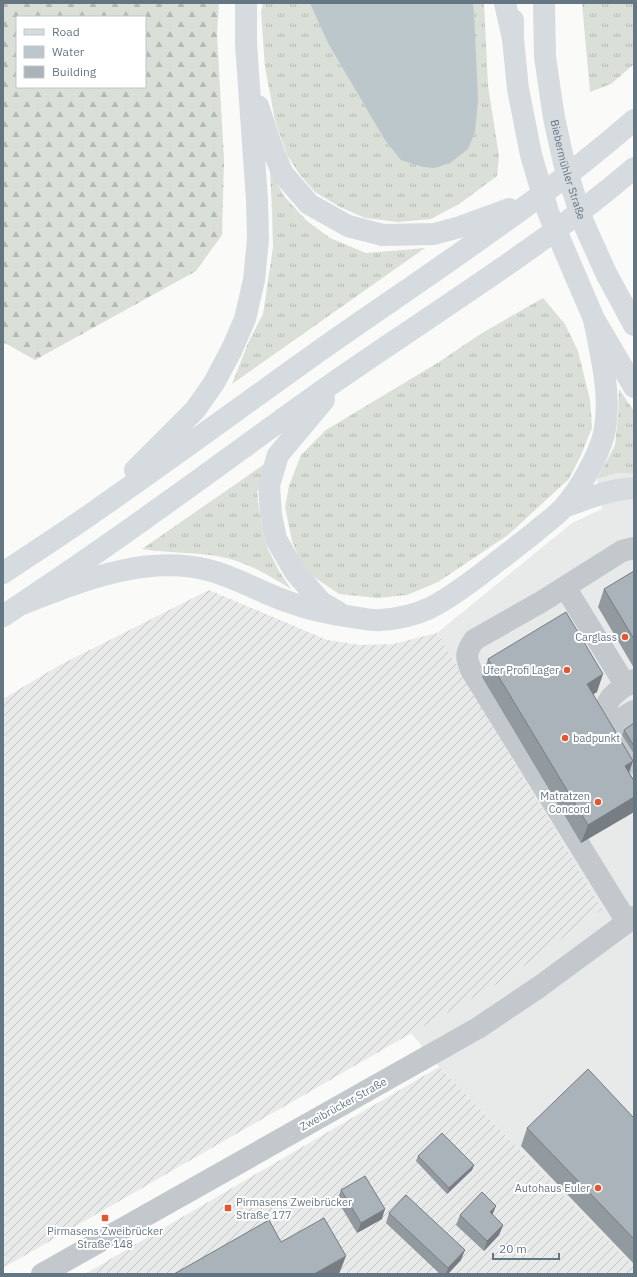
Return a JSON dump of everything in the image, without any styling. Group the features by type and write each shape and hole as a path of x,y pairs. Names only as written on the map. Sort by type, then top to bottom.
{"main road":[{"path":"92,514 195,410 214,383 232,349 245,319 254,280 258,238 257,200 246,44 246,3"},
{"path":"505,3 513,39 518,89 531,155 548,212 594,319 634,387"},
{"path":"513,39 514,3"},
{"name":"Biebermühler Straße","path":"544,3 545,57 554,118 564,163 583,222 606,273 634,325"},
{"path":"248,74 274,153 283,174 309,204 348,226 383,235 434,234 460,227 533,200"},
{"path":"3,573 92,514 321,350 467,248 601,149 634,120"},
{"path":"11,610 154,512 346,374 479,284 563,224 634,168"},
{"path":"11,610 84,580 155,565 178,565 209,570 285,601 310,609 344,616 378,620 408,616 429,608 463,588 515,548 564,507 587,475 604,434 606,411 606,387 594,319"},
{"path":"344,616 321,602 294,572 276,539 271,515 269,485 278,455 346,374"},
{"path":"564,507 615,490 634,488"}],"street":[{"path":"630,919 471,670 467,660 468,649 474,640 564,588 622,551 634,548"},
{"path":"564,588 630,683 611,697 607,705 606,714 634,763"},
{"path":"611,725 634,711"},
{"name":"Zweibrücker Straße","path":"42,1274 478,1028 539,987 630,919"}],"shaded area":[{"path":"617,473 634,474 634,1267 439,1067 411,1033 509,977 602,909 437,633 572,523 602,509 597,479"},
{"path":"209,590 327,640 360,645 393,644 437,633 602,909 509,977 3,1268 3,699 58,666"},
{"path":"439,1067 634,1267 634,1274 85,1274"}],"green space":[{"path":"3,3 219,3 217,34 224,160 222,235 196,271 35,360 3,342"},
{"path":"263,3 484,3 488,86 499,156 497,176 459,204 431,219 398,222 365,218 340,207 315,192 300,175 287,155 275,120 265,67 261,12"},
{"path":"582,3 634,3 634,64 611,84 590,92"},
{"path":"270,171 284,196 307,221 330,238 366,253 425,248 232,384 249,341 263,314 273,247"},
{"path":"543,298 565,324 578,351 590,400 592,428 569,479 508,535 438,582 407,595 378,598 339,594 311,575 300,560 292,541 285,507 289,486 301,455 326,430 439,362 482,333"},
{"path":"619,389 634,411 634,474 617,473 597,479 615,445"},
{"path":"266,463 257,492 260,517 266,545 279,571 291,589 254,568 219,556 142,549"}],"water":[{"path":"310,3 473,3 478,99 475,132 468,149 450,163 434,168 423,167 401,160 385,140 328,43"}],"building":[{"path":"634,571 634,639 604,589"},
{"path":"566,612 603,674 587,684 633,761 625,766 634,781 634,797 588,825 488,659"},
{"path":"634,723 634,746 624,730"},
{"name":"Autohaus Euler","path":"588,1069 634,1118 634,1239 527,1128"},
{"path":"442,1133 474,1165 449,1188 418,1156"},
{"path":"365,1176 385,1209 361,1223 341,1190"},
{"path":"482,1192 496,1206 490,1212 503,1225 487,1241 460,1215"},
{"path":"406,1195 465,1250 448,1268 389,1213"},
{"path":"324,1218 346,1256 314,1274 174,1274 269,1220 281,1242"}],"place":[{"name":"Carglass","path":"625,637"},
{"name":"Ufer Profi Lager","path":"567,670"},
{"name":"badpunkt","path":"565,738"},
{"name":"Matratzen Concord","path":"598,802"},
{"name":"Autohaus Euler","path":"598,1188"},
{"name":"Pirmasens Zweibrücker Straße 177","path":"228,1208"},
{"name":"Pirmasens Zweibrücker Straße 148","path":"105,1218"}]}
